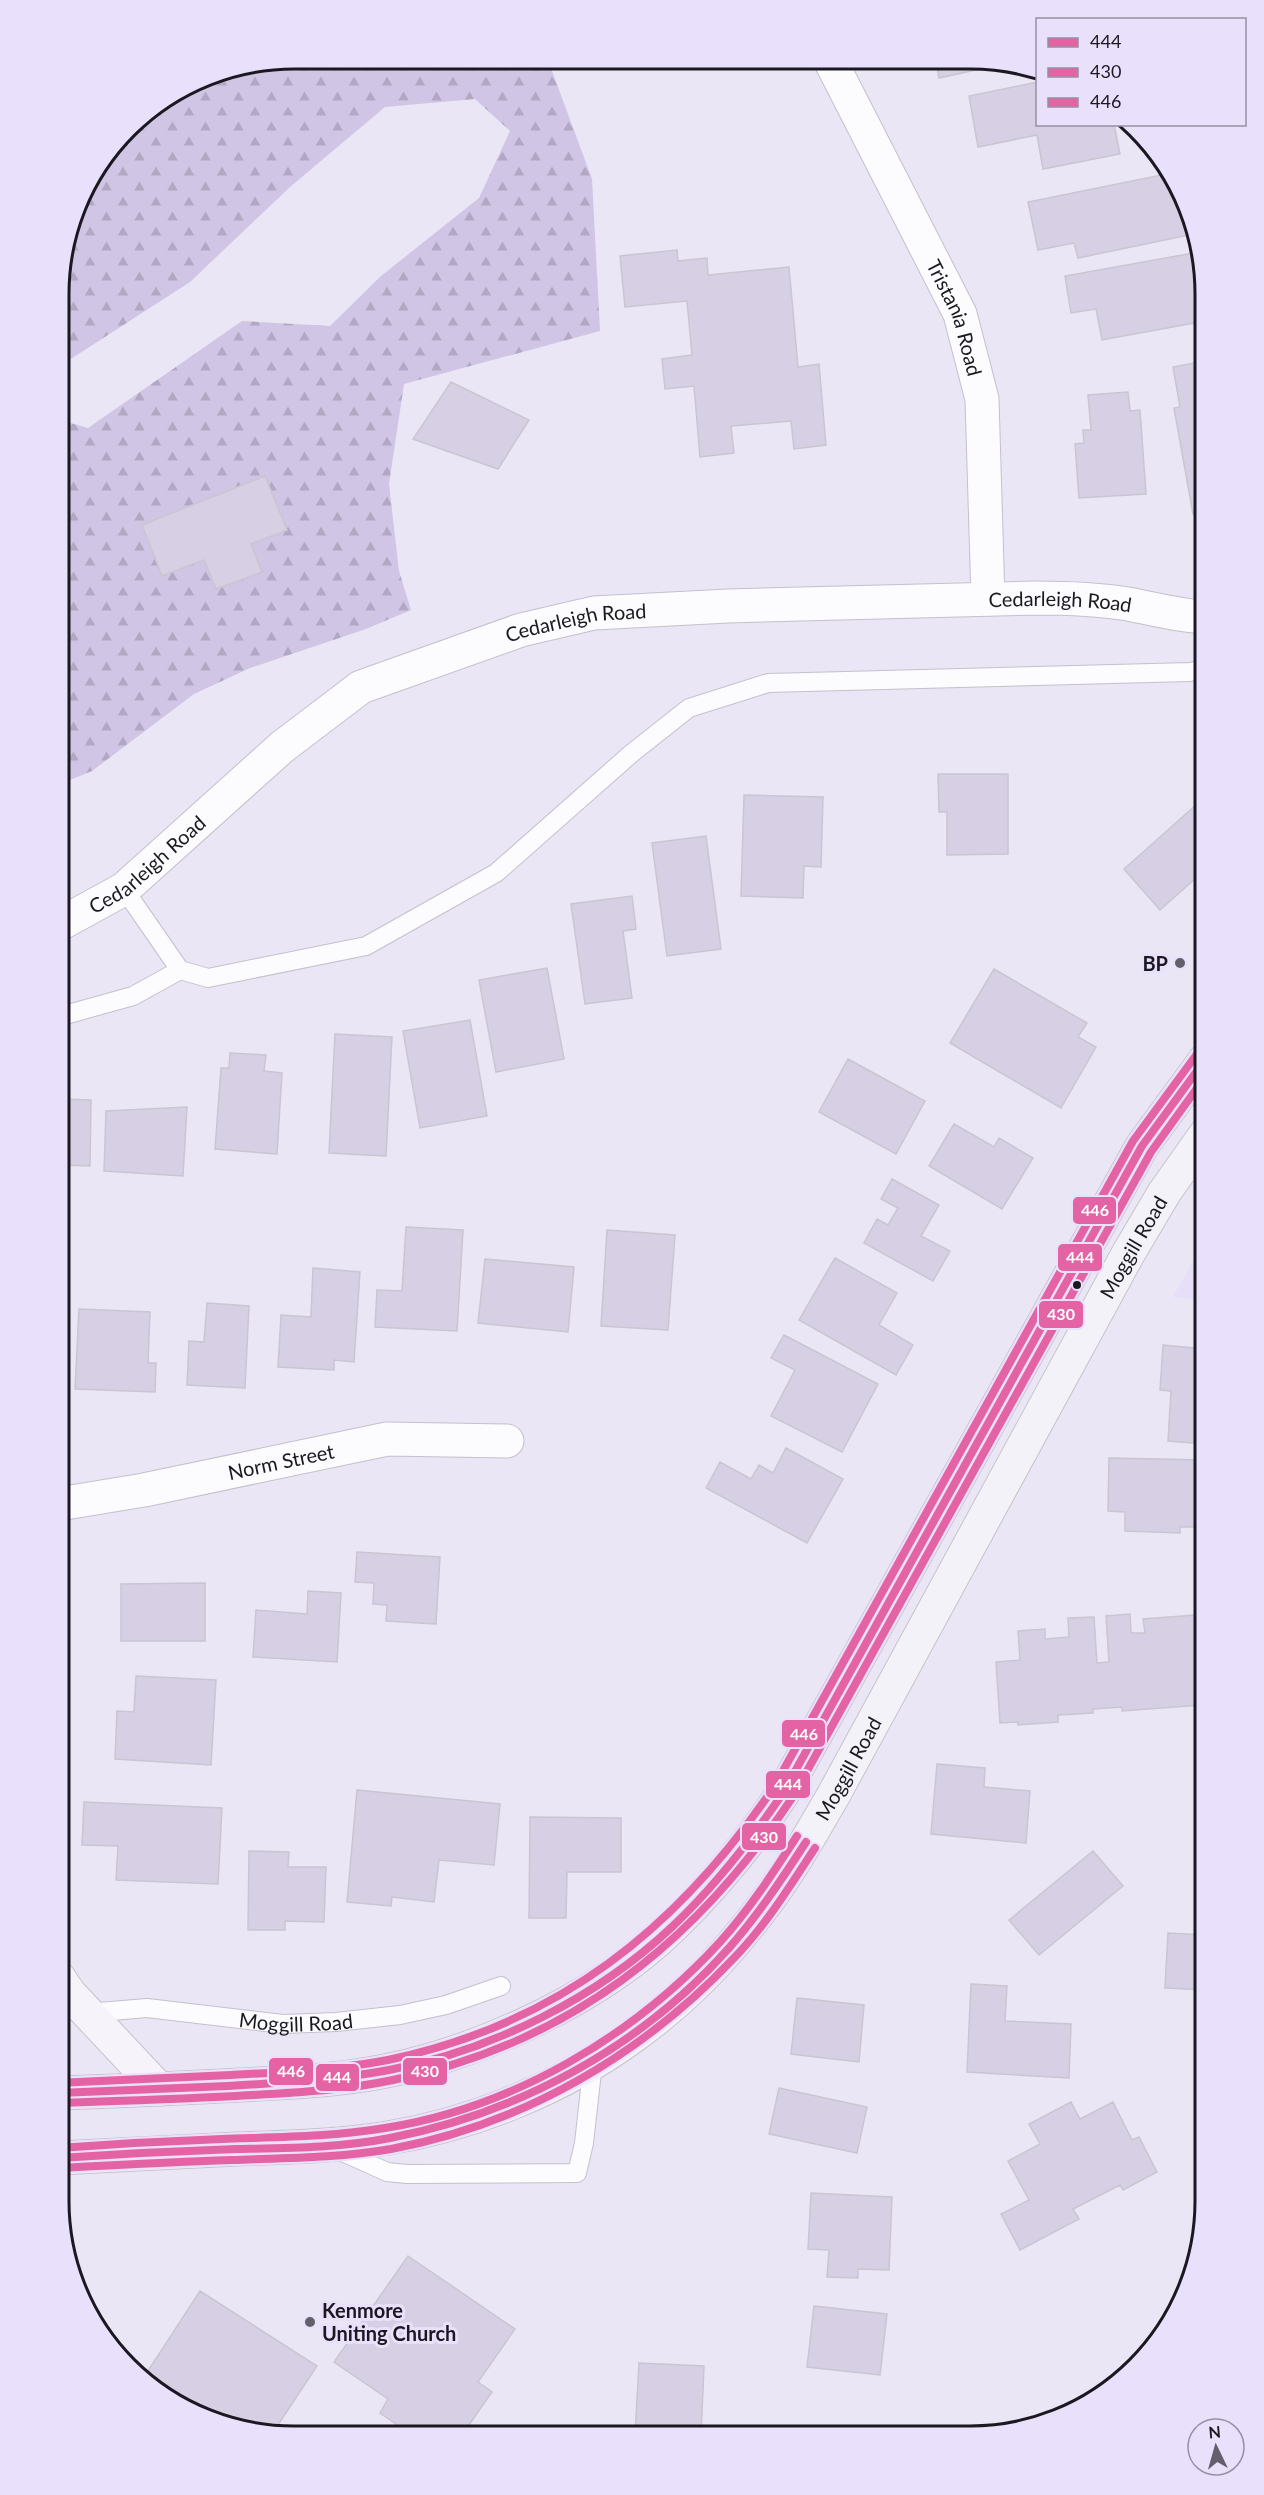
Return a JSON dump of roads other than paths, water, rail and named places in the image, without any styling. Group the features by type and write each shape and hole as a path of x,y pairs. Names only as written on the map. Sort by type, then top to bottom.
{"highway":[{"path":"69,2093 350,2077 446,2054 492,2039 537,2019 582,1994 621,1968 672,1927 752,1839 783,1793 1142,1146 1195,1074"},
{"name":"Moggill Road","path":"69,2157 327,2145 389,2138 490,2111 592,2063 633,2037 721,1958 762,1909 791,1868 833,1796 1128,1254 1164,1193 1195,1149"}],"main road":[{"path":"69,1990 87,2013 159,2089"}],"street":[{"name":"Tristania Road","path":"835,69 960,314 966,334 982,399 988,599"},
{"name":"Cedarleigh Road","path":"69,919 124,889 282,747 361,687 511,633 594,613 728,606 988,599 1076,598 1127,604 1195,619"},
{"name":"Norm Street","path":"69,1502 144,1490 387,1439 507,1442"}],"lane":[{"path":"124,889 180,970 208,978 366,946 496,873 632,753 689,708 768,682 1195,671"},
{"path":"69,1014 133,996 180,970"},
{"name":"Moggill Road","path":"87,2013 147,2008 283,2024 336,2022 411,2013 446,2005 501,1986"},
{"path":"327,2145 387,2172 577,2173 584,2143 592,2063"}],"place":[{"name":"BP","path":"1180,963"},
{"name":"Kenmore Uniting Church","path":"310,2322"}]}
